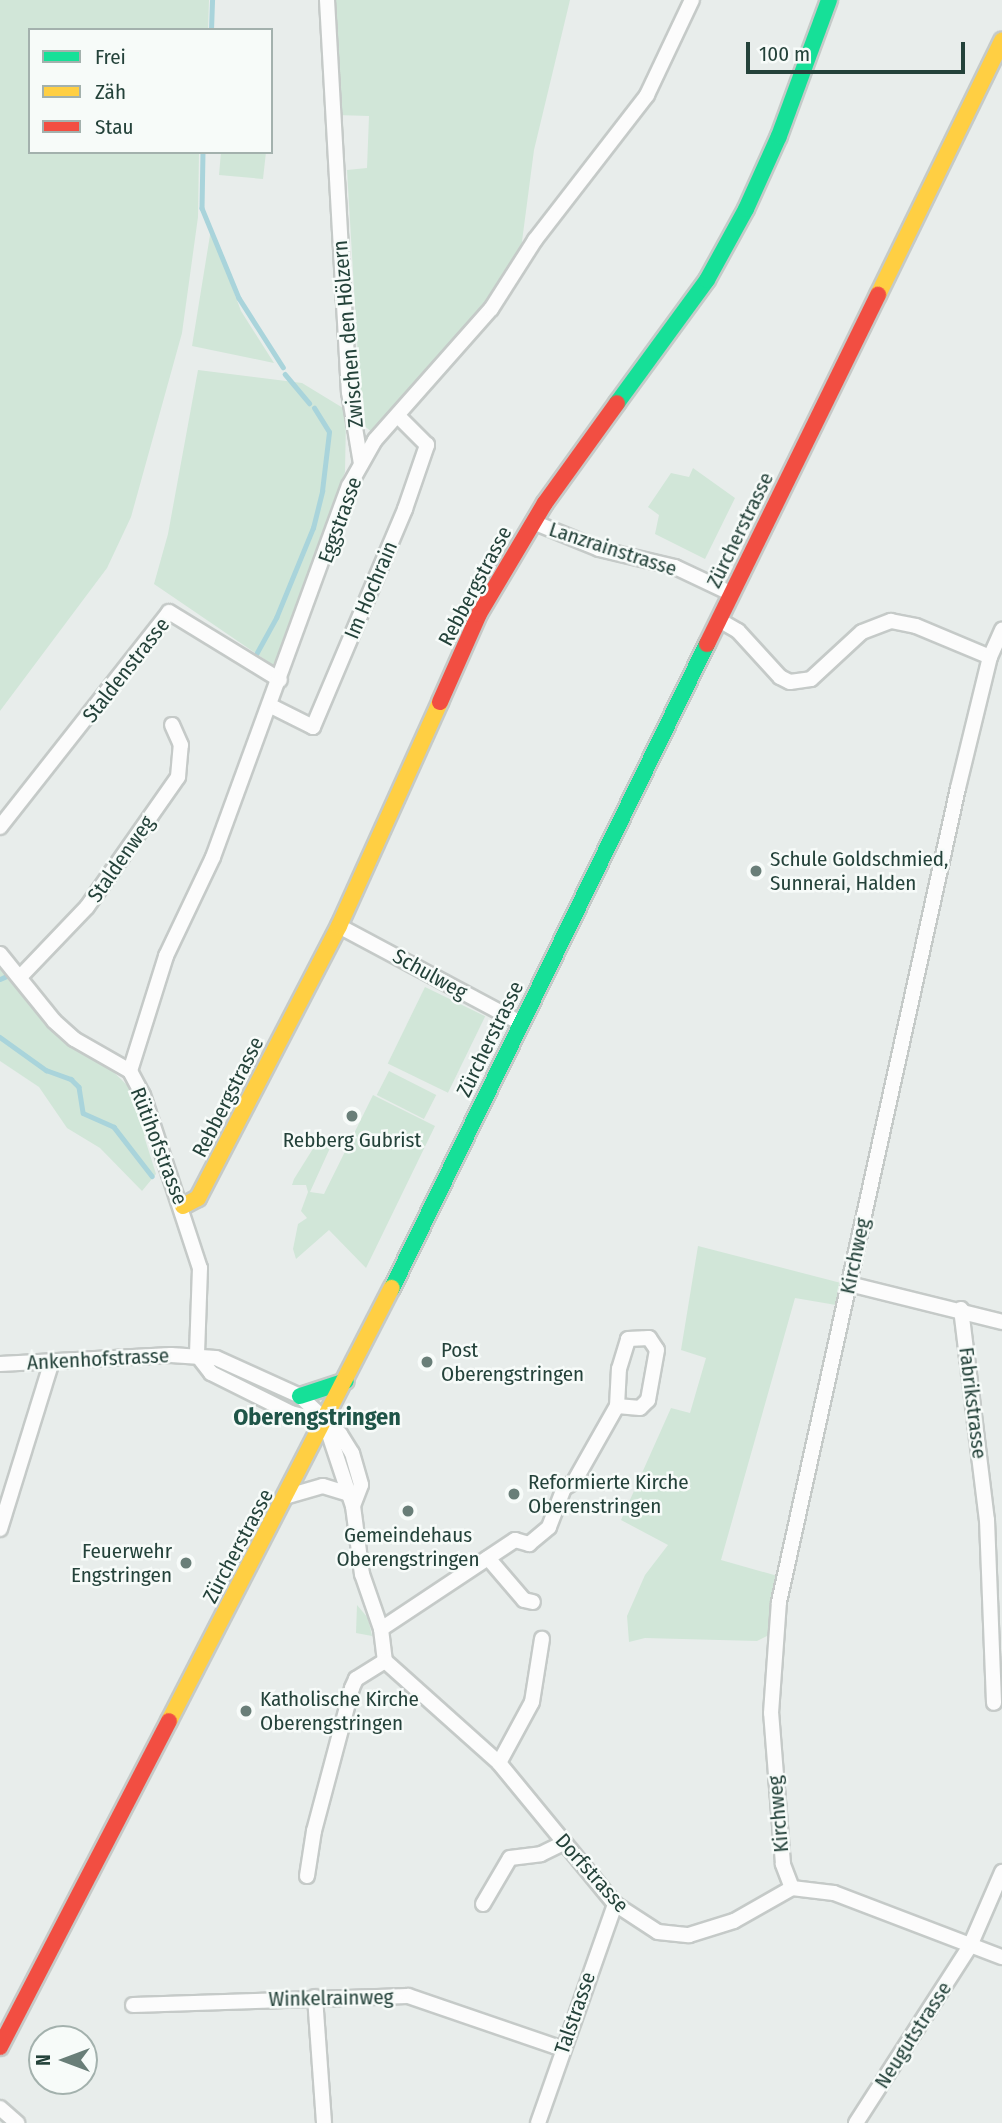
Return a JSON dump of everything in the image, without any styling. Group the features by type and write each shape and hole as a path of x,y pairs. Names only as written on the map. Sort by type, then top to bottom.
{"main road":[{"name":"Rebbergstrasse","path":"183,1206 191,1204 203,1190 339,926 479,614 533,522 707,279 779,136 829,0"},
{"name":"Zürcherstrasse","path":"0,2047 346,1381 1002,41"},
{"path":"300,1396 346,1381"}],"street":[{"name":"Zwischen den Hölzern","path":"327,0 337,205 353,414 361,464"},
{"name":"Eggstrasse","path":"130,1071 166,956 213,857 361,464 398,416 491,309 535,240 647,95 692,0"},
{"name":"Im Hochrain","path":"271,706 313,727 405,509 427,444 398,416"},
{"name":"Lanzrainstrasse","path":"533,522 599,549 675,567 732,594"},
{"name":"Staldenstrasse","path":"0,827 169,612 280,680"},
{"path":"719,620 738,631 780,677 790,682 811,679 862,632 891,621 916,626 995,656"},
{"name":"Kirchweg","path":"792,1888 783,1864 775,1786 773,1646 849,1284 1002,630"},
{"name":"Staldenweg","path":"21,976 88,907 178,777 181,745 172,725"},
{"name":"Schulweg","path":"339,926 521,1023"},
{"name":"Rütihofstrasse","path":"0,954 74,1039 130,1071 183,1206 200,1268 197,1355"},
{"path":"849,1284 961,1309 1002,1322"},
{"name":"Fabrikstrasse","path":"961,1309 988,1520 997,1622 993,1703"},
{"path":"382,1629 515,1540 529,1544 549,1527 564,1488 575,1482 617,1406 619,1369 628,1339 649,1338 657,1350 648,1400 640,1408 617,1406"},
{"path":"197,1355 216,1358 300,1396 325,1422 349,1500 362,1574 382,1629 385,1661 356,1679 352,1688 314,1831 307,1876"},
{"path":"197,1355 211,1373 291,1413 325,1422"},
{"name":"Ankenhofstrasse","path":"0,1364 197,1355"},
{"path":"0,1529 52,1362"},
{"path":"288,1496 323,1486 349,1500"},
{"path":"488,1558 524,1600 533,1602"},
{"path":"499,1763 531,1702 542,1639"},
{"name":"Dorfstrasse","path":"385,1661 499,1763 615,1903 658,1932 689,1936 734,1921 792,1888"},
{"path":"483,1904 510,1858 541,1854 564,1843"},
{"name":"Neugutstrasse","path":"856,2123 970,1946 1002,1872"},
{"path":"792,1888 854,1899 1002,1957"},
{"name":"Talstrasse","path":"538,2123 615,1903"},
{"name":"Winkelrainweg","path":"132,2005 408,1996 563,2049"},
{"path":"315,1997 324,2123"},
{"path":"0,2108 17,2123"}],"green space":[{"path":"0,0 209,0 208,28 28,28 28,154 199,154 198,217 182,333 131,517 107,568 0,711"},
{"path":"331,0 570,0 534,150 521,249 469,325 373,433 362,424 347,170 367,168 369,116 336,115"},
{"path":"221,154 266,154 263,179 219,175"},
{"path":"211,229 241,311 274,363 192,346"},
{"path":"198,370 302,383 343,408 346,418 345,472 276,667 154,584 168,534"},
{"path":"693,468 735,498 705,559 655,534 659,515 648,507 671,473 689,477"},
{"path":"0,969 7,969 128,1086 149,1134 144,1136 156,1174 142,1191 100,1148 67,1128 39,1087 0,1061"},
{"path":"425,987 485,1016 448,1093 388,1063"},
{"path":"389,1071 436,1095 424,1119 377,1095"},
{"path":"373,1095 435,1126 366,1268 329,1230 296,1259 293,1249 298,1224 307,1218 301,1211 308,1192 306,1185 292,1185 294,1179 314,1147 327,1146 330,1148 310,1192 324,1194"},
{"path":"698,1246 841,1283 836,1305 795,1298 721,1560 781,1577 769,1635 757,1641 645,1638 629,1642 627,1616 645,1575 668,1545 621,1520 671,1408 690,1413 706,1358 681,1350"},
{"path":"357,1605 368,1618 372,1636 356,1633"}],"waterway":[{"path":"211,28 212,0"},
{"path":"203,154 202,208 239,298 283,367"},
{"path":"285,374 309,403"},
{"path":"254,658 276,618 313,528 322,491 329,432 314,408"},
{"path":"0,979 11,974"},
{"path":"0,1037 46,1070 71,1079 79,1087 83,1113 114,1127 152,1176"}],"traffic: fast":[{"path":"617,403 707,280 746,209 779,136 829,0"},
{"path":"392,1288 707,644"},
{"path":"300,1396 346,1381"}],"traffic: slow":[{"path":"878,295 1002,41"},
{"path":"183,1206 198,1198 339,926 440,702"},
{"path":"169,1721 392,1288"}],"traffic: jam":[{"path":"707,644 878,295"},
{"path":"440,702 479,614 545,503 617,403"},
{"path":"0,2047 169,1721"}],"place":[{"name":"Schule Goldschmied, Sunnerai, Halden","path":"756,871"},
{"name":"Rebberg Gubrist","path":"352,1116"},
{"name":"Post Oberengstringen","path":"427,1362"},
{"name":"Reformierte Kirche Oberenstringen","path":"514,1494"},
{"name":"Gemeindehaus Oberengstringen","path":"408,1511"},
{"name":"Feuerwehr Engstringen","path":"186,1563"},
{"name":"Katholische Kirche Oberengstringen","path":"246,1711"}],"district":[{"name":"Oberengstringen","path":"317,1418"}]}
